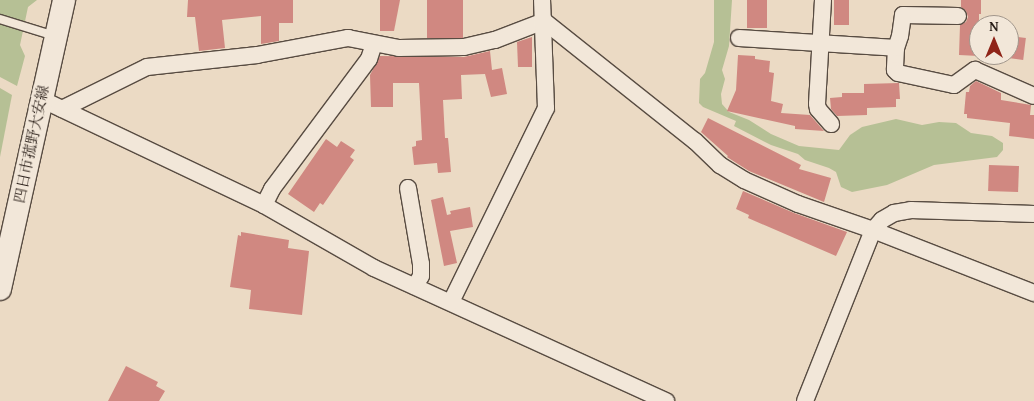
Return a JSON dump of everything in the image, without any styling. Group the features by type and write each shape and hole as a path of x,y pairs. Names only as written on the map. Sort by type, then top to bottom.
{"main road":[{"name":"四日市菰野大安線","path":"0,289 64,0"}],"street":[{"path":"451,302 546,108 542,0"},
{"path":"823,0 817,104 818,109 831,124"},
{"path":"958,16 903,15 896,48 895,70 903,76 954,84 975,70 1034,96"},
{"path":"62,109 147,67 257,55 348,38 374,44 419,48 464,47 496,40 544,21"},
{"path":"544,21 696,141 729,172 798,204 873,230 1034,293"},
{"path":"739,38 896,48"},
{"path":"264,206 272,189 369,59 374,44"},
{"path":"41,98 264,206 374,268 666,401"},
{"path":"408,188 421,264 421,276 415,286"},
{"path":"805,401 873,230 882,220 894,213 911,210 1034,214"}],"lane":[{"path":"0,19 55,36"}],"green space":[{"path":"0,0 37,0 28,7 20,45 25,56 17,86 0,77"},
{"path":"714,0 732,0 729,46 722,70 725,79 721,94 722,104 729,112 749,120 771,134 799,146 839,150 850,135 862,127 896,119 922,125 939,122 956,123 971,133 992,136 1003,143 1003,150 997,157 934,165 887,185 852,192 841,187 836,172 805,160 798,154 771,145 734,126 736,121 703,107 699,103 700,79 705,73 714,42"},
{"path":"0,88 12,95 0,157"}],"building":[{"path":"188,0 293,0 293,23 279,23 279,41 261,44 261,16 222,20 225,48 199,51 195,17 187,17"},
{"path":"380,0 400,0 394,31 380,31"},
{"path":"427,0 463,0 463,38 427,38"},
{"path":"747,0 767,0 767,28 747,28"},
{"path":"834,0 849,0 849,25 834,25"},
{"path":"961,0 981,0 981,14 969,15 969,56 959,55 960,25 966,22 968,17 966,11 961,7"},
{"path":"532,37 532,67 518,67 517,42"},
{"path":"1019,37 1026,38 1023,60 1019,59"},
{"path":"490,51 492,70 502,68 507,94 491,97 485,74 461,75 462,99 443,100 445,138 448,138 451,172 438,173 437,163 414,165 412,147 416,146 416,141 422,140 419,83 393,83 393,107 371,107 370,75 380,56 464,57"},
{"path":"738,55 755,56 755,59 770,61 769,72 774,73 771,101 783,104 781,113 810,115 824,131 795,129 795,126 727,111 736,90"},
{"path":"976,81 1001,93 1001,100 1031,105 1030,115 1034,115 1034,139 1009,136 1010,123 967,118 967,114 964,114 966,92 969,92 970,86"},
{"path":"899,83 900,99 896,99 896,107 867,108 867,115 837,116 831,109 830,98 842,97 842,93 864,93 864,84"},
{"path":"708,118 801,165 799,169 831,178 824,202 749,171 727,157 701,132"},
{"path":"326,139 337,147 341,141 355,150 350,157 354,160 323,205 320,203 314,212 288,194"},
{"path":"989,165 1019,166 1018,192 988,191"},
{"path":"743,191 794,213 847,232 836,256 748,218 749,215 736,209"},
{"path":"443,197 447,215 451,214 450,211 470,207 473,227 450,231 457,263 444,266 431,200"},
{"path":"241,232 289,240 288,248 309,251 302,315 249,309 251,290 230,287 238,235 241,236"},
{"path":"126,366 158,382 156,386 165,391 159,401 108,401"}]}
